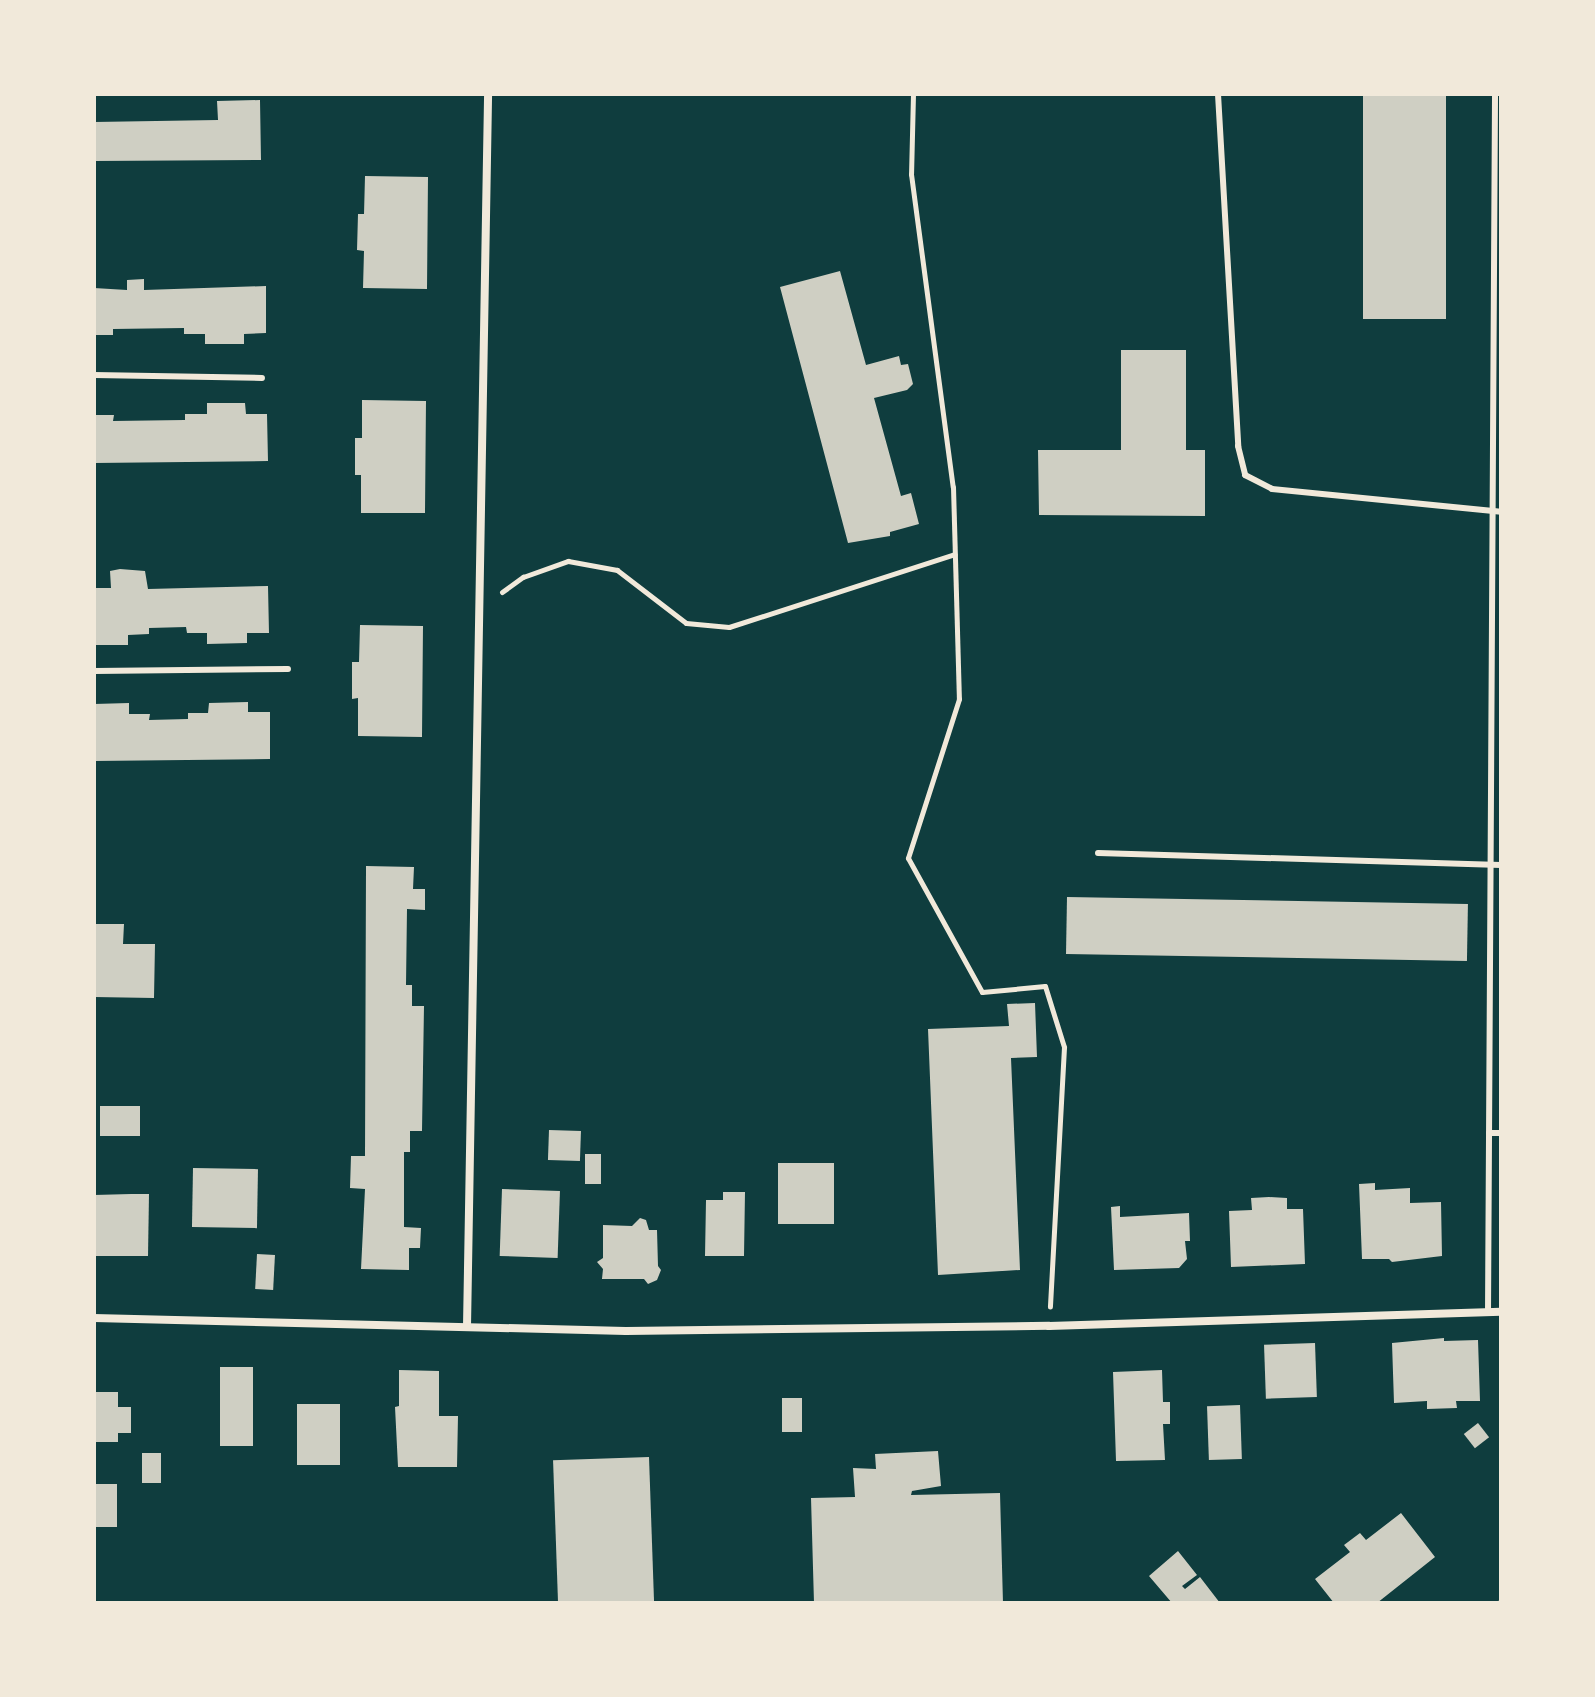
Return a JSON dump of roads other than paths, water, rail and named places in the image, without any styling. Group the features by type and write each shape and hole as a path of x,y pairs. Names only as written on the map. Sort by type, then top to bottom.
{"street":[{"path":"467,1327 488,94"},
{"path":"94,1318 626,1331 1049,1326 1501,1312"}],"lane":[{"path":"1218,94 1238,446 1245,475 1272,489 1501,512"},
{"path":"1488,1313 1495,94"},
{"path":"94,375 262,378"},
{"path":"94,671 288,669"},
{"path":"1098,853 1501,865"},
{"path":"1489,1133 1501,1133"}],"tram line":[{"path":"1497,1603 1501,1600"}]}
